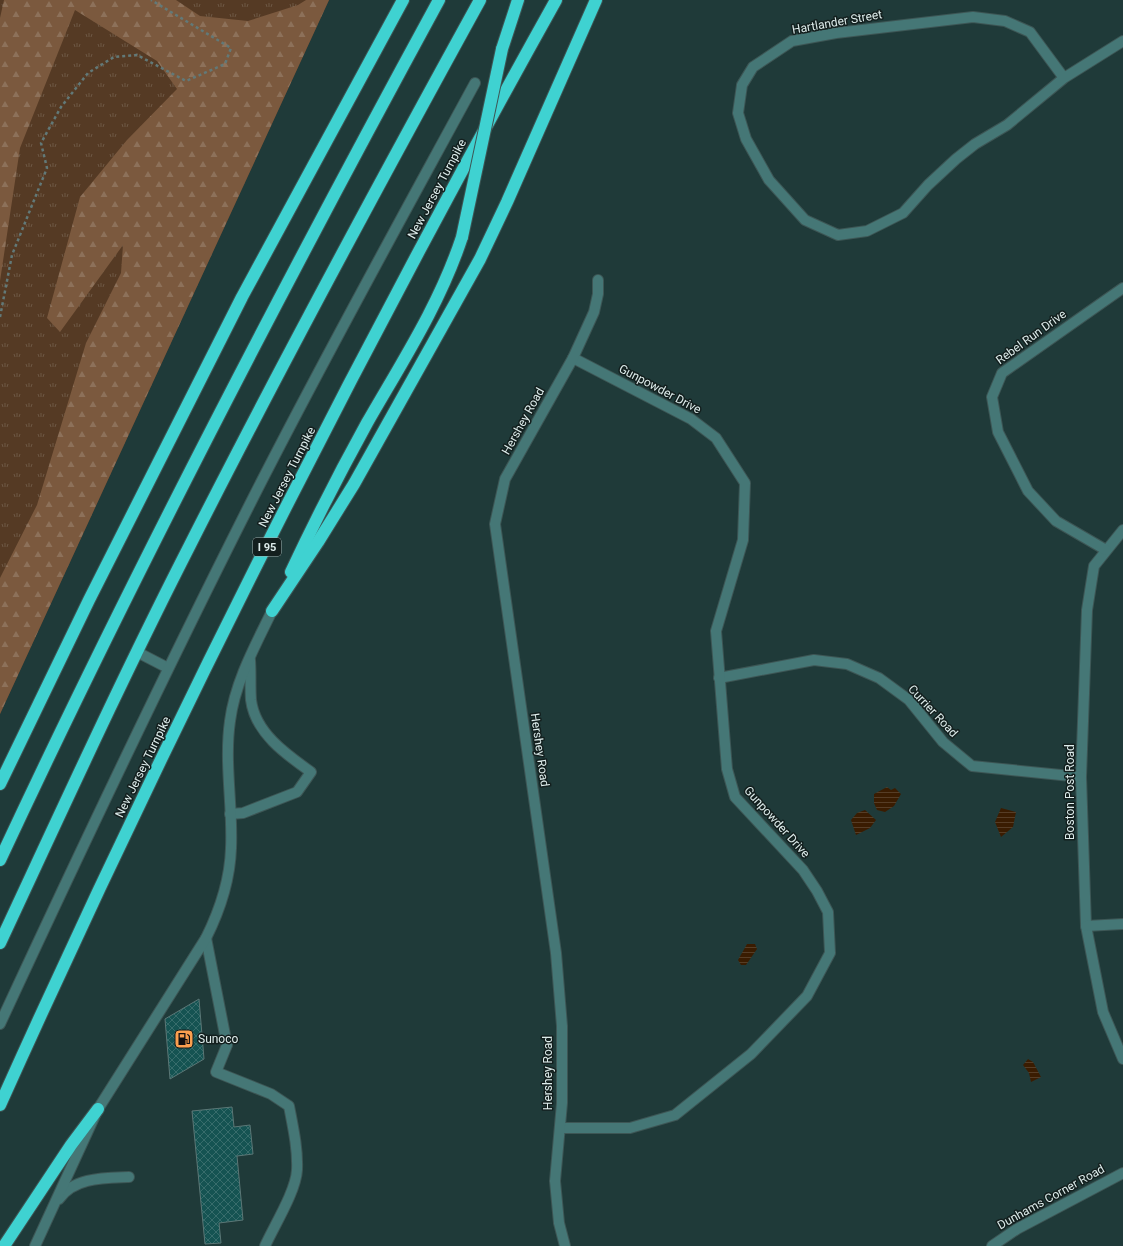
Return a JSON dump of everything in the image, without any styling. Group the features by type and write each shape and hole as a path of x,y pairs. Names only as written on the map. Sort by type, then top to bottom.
{"highway":[{"path":"0,784 89,600 228,325 342,109 403,0"},
{"path":"0,860 117,616 268,317 439,0"},
{"path":"0,943 137,652 204,517 403,140 480,0"},
{"path":"272,611 336,481 434,307 452,267 462,237 502,50 518,0"},
{"name":"New Jersey Turnpike","path":"0,1105 126,834 221,639 364,355 465,165 556,0"},
{"path":"272,611 318,542 354,484 480,259 508,202 596,0"},
{"path":"4,1246 71,1144 98,1109"}],"street":[{"name":"Hartlander Street","path":"1064,78 1030,32 1005,21 973,17 843,32 792,41 753,67 742,85 738,113 746,139 769,180 805,220 838,235 867,231 903,213 928,185 975,144 1008,125 1064,78 1123,41"},
{"path":"0,1024 168,668 254,496 330,351 475,83"},
{"name":"Hershey Road","path":"565,1246 559,1223 555,1181 562,1103 562,1026 556,953 495,524 505,479 573,358 594,312 598,294 598,280"},
{"name":"Rebel Run Drive","path":"1106,550 1056,521 1028,491 998,432 992,397 1002,373 1123,288"},
{"name":"Gunpowder Drive","path":"560,1128 630,1128 675,1115 751,1054 807,996 830,953 828,912 817,891 803,870 735,797 726,769 716,631 743,540 745,483 716,438 692,419 573,358"},
{"name":"Boston Post Road","path":"1123,530 1094,566 1087,610 1082,777 1086,926 1103,1012 1123,1059"},
{"path":"35,1246 50,1210 98,1109 206,938 220,910 227,878 231,849 228,747 230,721 235,695 272,611"},
{"path":"137,652 168,668"},
{"path":"230,814 243,814 296,792 311,772 286,754 260,727 251,702 250,658"},
{"name":"Currier Road","path":"719,678 814,660 847,664 879,678 909,700 943,742 972,766 1082,777"},
{"path":"1086,926 1123,924"},
{"path":"206,938 226,1045 216,1072 271,1094 288,1106 293,1127 297,1171 292,1190 264,1246"},
{"name":"Dunhams Corner Road","path":"992,1246 1017,1229 1123,1172"},
{"path":"50,1210 64,1192 75,1185 90,1180 129,1177"}],"path":[{"path":"0,317 12,255 47,168 41,143 61,107 88,73 114,57 137,55 186,81 225,64 231,48 151,0"}],"green space":[{"path":"0,0 329,0 0,714"},
{"path":"4,0 176,0 200,16 248,21 298,5 306,0 329,0 0,714 0,578 37,505 86,343 121,273 123,245 60,332 47,318 80,197 127,140 177,89 157,61 75,10 20,148 0,281 0,18"}],"shaded area":[{"path":"887,787 891,790 895,788 901,794 894,806 885,812 877,810 874,803 874,794"},
{"path":"1001,808 1016,812 1013,827 1001,837 995,822"},
{"path":"865,810 876,820 870,828 856,835 851,820 857,813"},
{"path":"747,944 755,944 757,949 746,965 741,965 738,960"},
{"path":"1028,1059 1033,1062 1041,1077 1031,1082 1029,1073 1023,1065"}],"building":[{"name":"Sunoco","path":"199,999 204,1059 170,1079 165,1019"},
{"path":"232,1107 234,1127 250,1125 253,1154 237,1156 243,1220 219,1223 221,1243 205,1244 192,1111"}],"place":[{"name":"Sunoco","path":"184,1039"}]}
